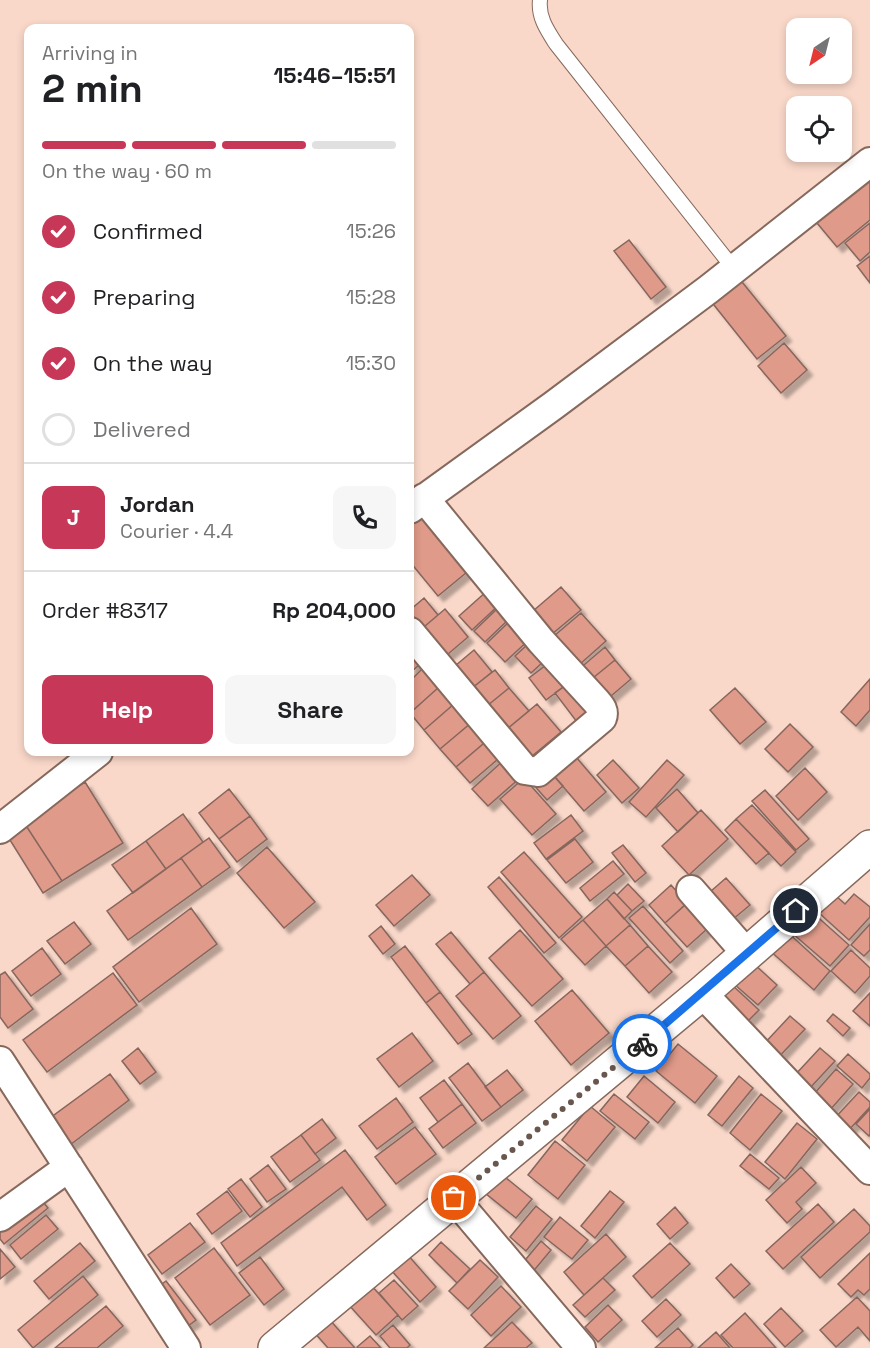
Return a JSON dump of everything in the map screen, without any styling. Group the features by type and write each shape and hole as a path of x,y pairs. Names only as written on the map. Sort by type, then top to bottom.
{"main road":[{"path":"275,1348 454,1198 547,1124 870,847"}],"street":[{"path":"414,637 525,770 538,772 602,718 604,714 595,700 417,503 554,405 734,269 870,162"},
{"path":"0,829 93,756"},
{"path":"691,890 747,954"},
{"path":"702,993 870,1170"},
{"path":"0,1061 186,1348"},
{"path":"0,1217 69,1167"},
{"path":"454,1198 580,1348"}],"lane":[{"path":"540,0 539,10 544,24 556,44 734,269"}],"building":[{"path":"870,169 870,220 837,247 812,217"},
{"path":"870,223 870,252 860,261 845,243"},
{"path":"629,240 666,287 651,299 614,251"},
{"path":"870,256 870,283 857,266"},
{"path":"738,277 786,336 757,359 710,300"},
{"path":"784,343 807,370 781,393 758,366"},
{"path":"423,511 472,568 438,596 414,567 414,519"},
{"path":"561,587 581,610 546,639 526,617"},
{"path":"487,591 500,604 472,630 459,616"},
{"path":"424,598 438,615 418,632 414,628 414,607"},
{"path":"498,608 509,619 485,642 474,631"},
{"path":"445,609 468,637 441,660 418,632"},
{"path":"581,613 606,641 579,665 554,636"},
{"path":"513,618 531,638 505,662 487,643"},
{"path":"527,645 543,662 531,673 515,656"},
{"path":"605,647 615,660 588,682 578,670"},
{"path":"474,650 492,672 467,692 449,671"},
{"path":"414,656 420,664 414,669"},
{"path":"554,659 570,682 546,700 529,678"},
{"path":"615,660 631,679 604,702 588,682"},
{"path":"423,668 439,687 414,709 414,677"},
{"path":"495,670 509,688 482,710 467,692"},
{"path":"870,679 870,710 856,726 841,712"},
{"path":"570,682 592,710 577,722 555,693"},
{"path":"439,687 454,704 424,730 414,718 414,709"},
{"path":"509,688 529,711 501,734 482,710"},
{"path":"735,688 766,722 740,744 710,710"},
{"path":"454,704 471,723 440,749 424,730"},
{"path":"537,704 561,732 525,762 501,734"},
{"path":"471,723 490,738 456,767 440,749"},
{"path":"790,724 813,747 788,772 765,749"},
{"path":"490,738 504,754 470,783 456,767"},
{"path":"570,750 606,792 584,811 548,769"},
{"path":"505,759 521,777 488,806 472,789"},
{"path":"613,760 639,788 622,803 597,775"},
{"path":"667,760 684,775 646,817 629,802"},
{"path":"805,768 827,792 798,820 776,796"},
{"path":"548,769 563,786 547,800 532,783"},
{"path":"524,778 556,814 532,835 500,799"},
{"path":"85,782 123,843 62,881 23,821"},
{"path":"229,789 250,816 219,839 199,813"},
{"path":"677,789 698,813 678,832 656,808"},
{"path":"765,790 809,839 796,850 752,801"},
{"path":"752,805 796,852 781,866 736,819"},
{"path":"701,810 728,839 689,875 662,846"},
{"path":"183,814 203,842 166,869 146,841"},
{"path":"571,815 583,831 546,859 534,843"},
{"path":"250,816 267,839 237,862 219,839"},
{"path":"736,819 769,853 756,864 725,830"},
{"path":"23,821 62,881 43,893 5,832"},
{"path":"209,838 230,867 202,887 181,858"},
{"path":"575,839 593,862 566,883 547,860"},
{"path":"146,841 166,869 133,893 112,865"},
{"path":"623,845 646,873 635,882 612,853"},
{"path":"267,847 315,902 284,928 237,873"},
{"path":"524,852 582,917 559,938 501,872"},
{"path":"181,858 202,887 128,940 107,911"},
{"path":"613,861 624,874 590,901 580,888"},
{"path":"412,875 430,895 394,926 376,905"},
{"path":"499,877 556,943 544,953 488,887"},
{"path":"726,878 750,905 726,925 703,898"},
{"path":"628,884 644,901 632,911 617,895"},
{"path":"671,885 687,903 665,923 649,905"},
{"path":"614,892 632,911 624,919 607,899"},
{"path":"854,894 870,907 870,917 849,940 819,913 835,895 845,904"},
{"path":"694,897 716,921 687,947 665,923"},
{"path":"607,899 630,925 606,946 583,920"},
{"path":"643,906 683,951 670,963 629,918"},
{"path":"191,908 217,944 139,1002 113,967"},
{"path":"812,912 849,945 830,966 792,933"},
{"path":"583,920 606,946 585,965 561,939"},
{"path":"74,922 91,944 65,964 47,941"},
{"path":"870,924 870,950 864,956 851,945"},
{"path":"630,925 648,946 625,966 606,946"},
{"path":"381,926 395,944 383,954 369,936"},
{"path":"520,930 563,979 532,1006 489,958"},
{"path":"785,930 830,971 814,990 768,949"},
{"path":"451,932 484,972 470,984 436,944"},
{"path":"405,946 440,992 426,1003 391,957"},
{"path":"648,946 672,972 649,993 625,966"},
{"path":"42,948 61,974 31,996 12,971"},
{"path":"851,950 870,968 870,976 855,993 831,971"},
{"path":"753,963 777,985 758,1005 734,984"},
{"path":"5,972 33,1009 8,1028 0,1017 0,975"},
{"path":"484,972 521,1016 493,1039 456,996"},
{"path":"113,973 137,1005 47,1072 23,1040"},
{"path":"731,984 759,1010 748,1021 720,996"},
{"path":"572,990 609,1033 571,1065 535,1021"},
{"path":"440,992 472,1034 458,1044 426,1003"},
{"path":"870,993 870,1026 853,1011"},
{"path":"833,1014 850,1028 843,1036 827,1021"},
{"path":"790,1016 805,1029 776,1060 762,1046"},
{"path":"412,1033 433,1061 399,1087 377,1059"},
{"path":"678,1044 717,1076 695,1103 656,1071"},
{"path":"138,1048 156,1072 140,1084 122,1061"},
{"path":"820,1048 835,1061 810,1088 795,1075"},
{"path":"848,1054 870,1074 870,1078 862,1088 837,1066"},
{"path":"468,1063 501,1107 482,1121 449,1078"},
{"path":"836,1069 853,1084 830,1110 813,1095"},
{"path":"507,1070 523,1090 501,1107 485,1087"},
{"path":"110,1074 129,1100 70,1145 50,1118"},
{"path":"644,1076 675,1102 658,1123 627,1097"},
{"path":"739,1076 753,1088 722,1126 708,1115"},
{"path":"444,1080 462,1104 438,1122 420,1098"},
{"path":"859,1092 870,1102 870,1107 848,1131 834,1119"},
{"path":"614,1094 649,1122 635,1139 600,1111"},
{"path":"761,1094 782,1111 750,1150 730,1133"},
{"path":"396,1098 413,1122 377,1149 359,1126"},
{"path":"462,1104 476,1123 443,1148 429,1129"},
{"path":"590,1106 615,1127 587,1161 562,1140"},
{"path":"870,1109 870,1134 869,1136 856,1124"},
{"path":"322,1119 336,1138 315,1154 301,1135"},
{"path":"797,1123 817,1139 785,1179 765,1162"},
{"path":"415,1127 436,1154 396,1184 375,1157"},
{"path":"301,1135 320,1160 290,1182 271,1157"},
{"path":"555,1141 585,1165 558,1199 528,1175"},
{"path":"345,1150 386,1205 367,1220 342,1187 237,1266 221,1243"},
{"path":"750,1154 779,1178 769,1189 740,1166"},
{"path":"268,1165 286,1189 267,1202 250,1179"},
{"path":"801,1167 816,1183 796,1202 802,1209 787,1223 766,1200"},
{"path":"500,1173 532,1199 516,1218 485,1193"},
{"path":"241,1179 262,1207 250,1217 228,1189"},
{"path":"227,1191 242,1211 212,1234 197,1214"},
{"path":"610,1191 624,1202 595,1238 581,1226"},
{"path":"38,1196 48,1208 4,1244 0,1239 0,1227"},
{"path":"818,1204 834,1222 783,1269 766,1251"},
{"path":"536,1206 552,1219 526,1251 510,1237"},
{"path":"675,1207 688,1223 670,1239 657,1224"},
{"path":"854,1209 870,1226 870,1232 820,1278 801,1257"},
{"path":"46,1215 58,1229 21,1259 10,1245"},
{"path":"560,1217 588,1240 572,1259 544,1237"},
{"path":"190,1223 205,1242 162,1274 148,1255"},
{"path":"606,1234 626,1257 584,1295 564,1272"},
{"path":"541,1241 551,1250 531,1274 521,1265"},
{"path":"441,1242 470,1269 457,1283 429,1255"},
{"path":"80,1243 95,1261 49,1299 34,1281"},
{"path":"670,1243 690,1264 652,1298 633,1276"},
{"path":"214,1248 250,1295 210,1325 175,1278"},
{"path":"0,1249 15,1267 0,1279"},
{"path":"870,1253 870,1289 864,1295 858,1290 851,1297 838,1284"},
{"path":"407,1254 436,1287 420,1302 390,1269"},
{"path":"260,1257 284,1289 264,1305 239,1273"},
{"path":"480,1260 498,1277 468,1309 449,1291"},
{"path":"731,1264 750,1284 734,1298 716,1278"},
{"path":"83,1276 98,1295 33,1348 18,1330"},
{"path":"603,1278 615,1290 585,1317 573,1305"},
{"path":"394,1280 418,1306 402,1320 379,1293"},
{"path":"166,1281 196,1320 184,1329 154,1290"},
{"path":"370,1284 398,1315 376,1335 348,1304"},
{"path":"501,1286 521,1307 491,1336 471,1315"},
{"path":"857,1297 870,1311 870,1341 858,1327 836,1347 820,1330"},
{"path":"666,1299 681,1315 657,1337 642,1321"},
{"path":"608,1305 622,1320 598,1342 585,1327"},
{"path":"106,1306 123,1326 97,1348 55,1348"},
{"path":"781,1308 803,1331 785,1347 764,1324"},
{"path":"745,1313 776,1348 733,1348 721,1335"},
{"path":"328,1318 355,1348 328,1348 313,1331"},
{"path":"512,1322 532,1343 526,1348 484,1348"},
{"path":"393,1325 410,1345 407,1348 390,1348 380,1336"},
{"path":"678,1328 693,1345 690,1348 655,1348"},
{"path":"716,1332 730,1348 698,1348"},
{"path":"370,1336 381,1348 357,1348 357,1347"}],"way so far":[{"path":"454,1198 642,1044"}],"route":[{"path":"642,1044 796,911"}]}
